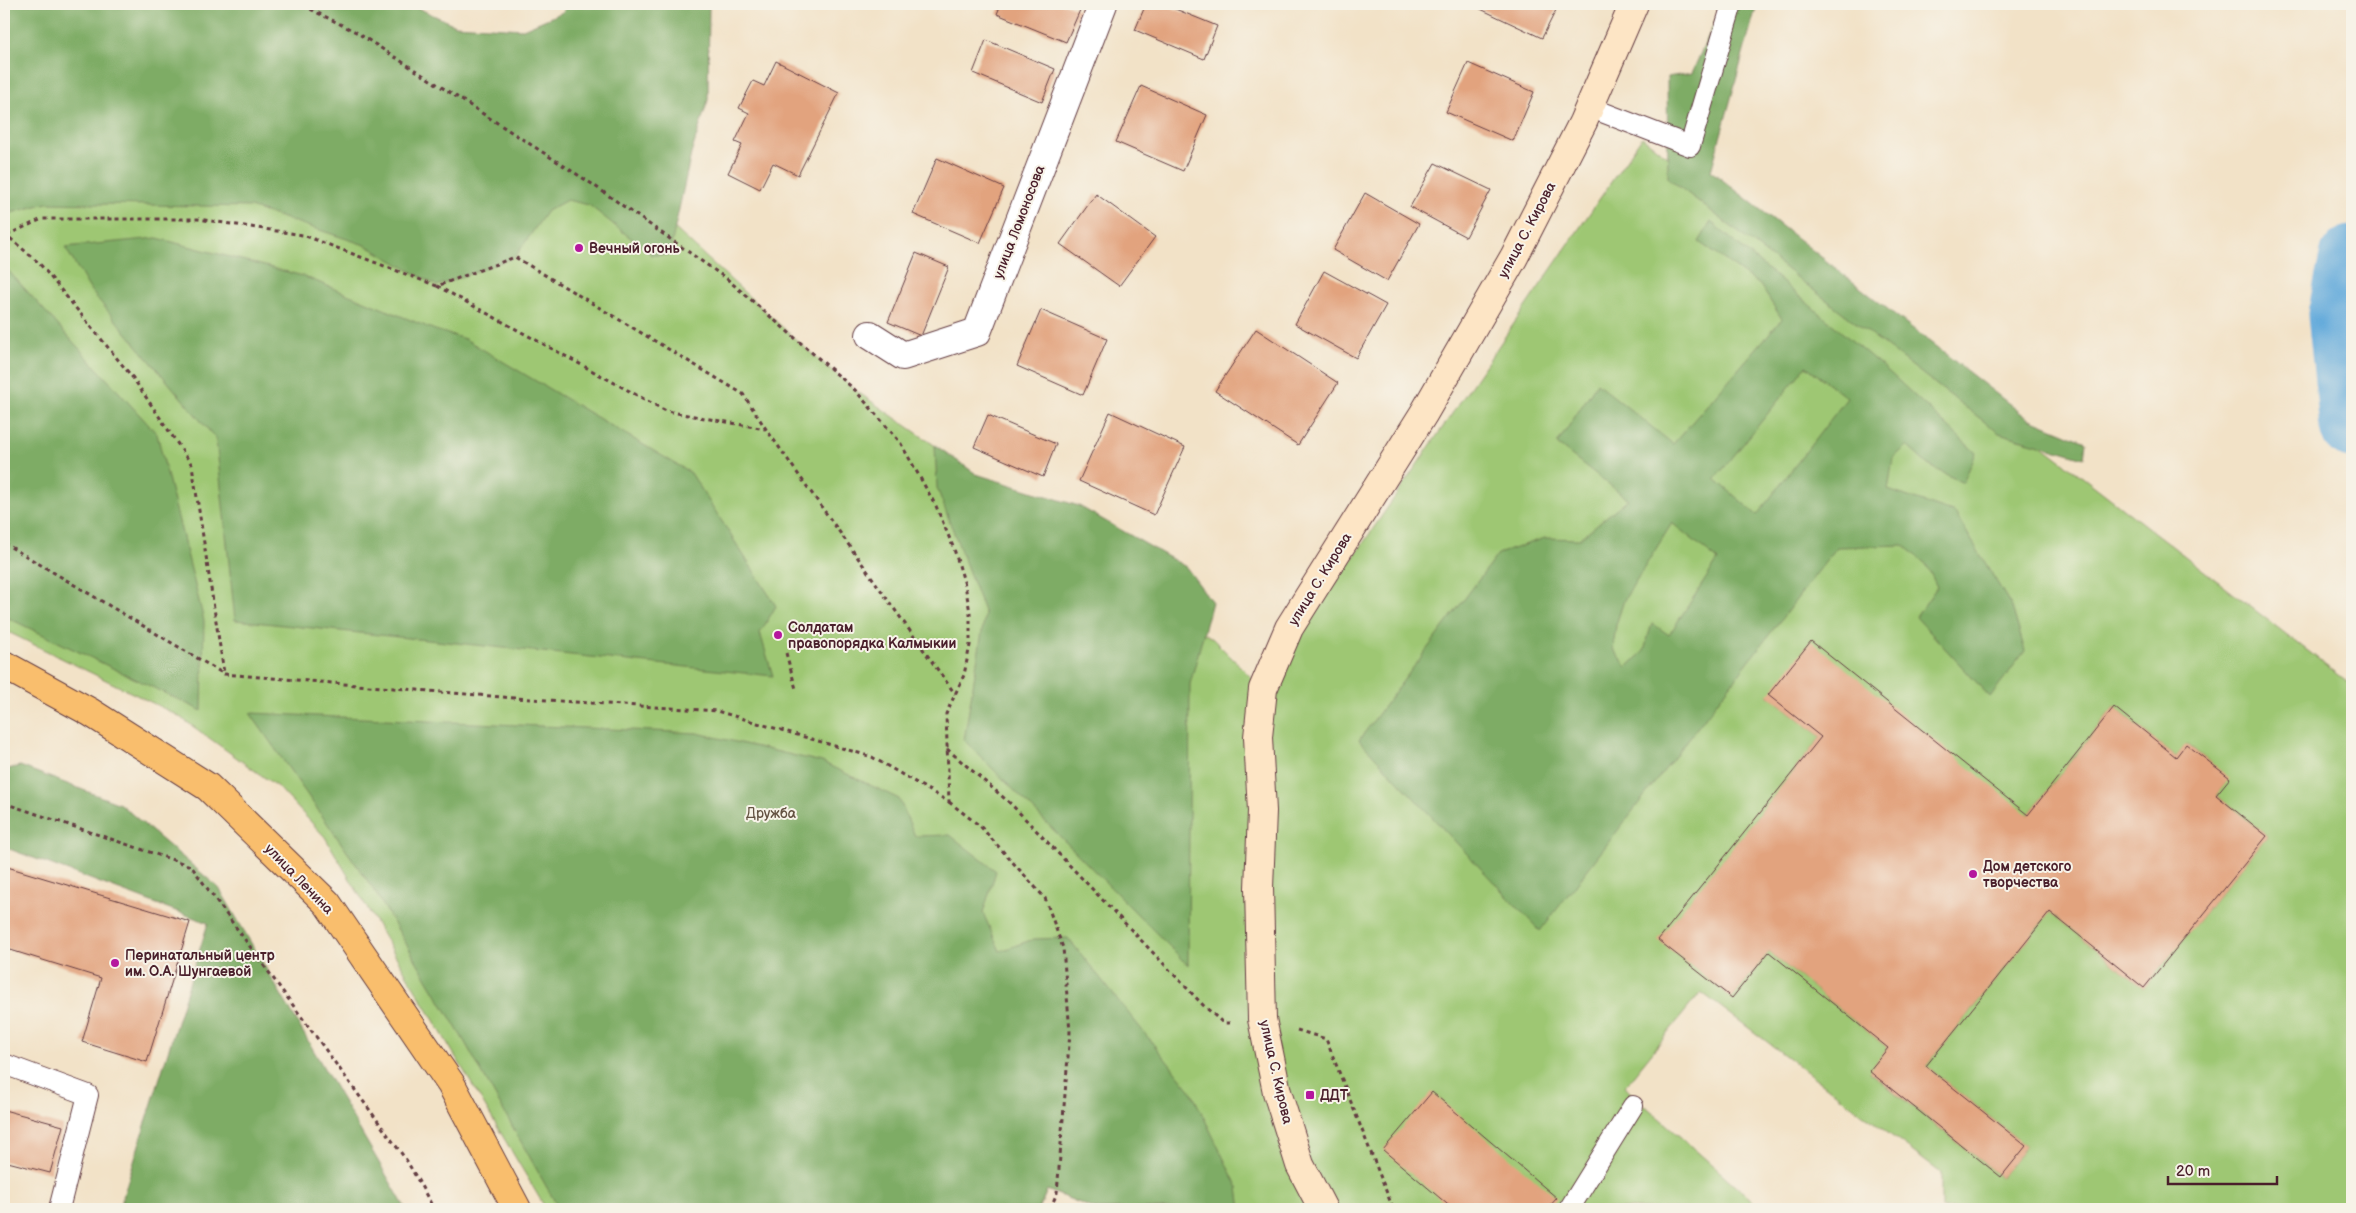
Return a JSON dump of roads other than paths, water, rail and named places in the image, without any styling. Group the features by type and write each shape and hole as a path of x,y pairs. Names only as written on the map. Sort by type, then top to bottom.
{"main road":[{"name":"улица С. Кирова","path":"1323,1209 1300,1166 1277,1092 1262,1019 1259,888 1262,811 1258,737 1263,689 1289,628 1424,413 1514,257 1589,107 1634,4"},
{"name":"улица Ленина","path":"4,665 90,712 208,787 327,904 451,1084 517,1209"}],"street":[{"name":"улица Ломоносова","path":"870,335 903,356 977,332 1103,4"}],"lane":[{"path":"1589,107 1690,146 1732,4"},
{"path":"4,1064 88,1095 58,1209"},
{"path":"1570,1209 1633,1106"}],"waterway":[{"path":"2352,258 2340,315 2352,426"}],"place":[{"name":"Вечный огонь","path":"579,248"},
{"name":"Солдатам правопорядка Калмыкии","path":"778,635"},
{"name":"Дом детского творчества","path":"1973,874"},
{"name":"Перинатальный центр им. О.А. Шунгаевой","path":"115,963"},
{"name":"ДДТ","path":"1310,1095"}],"park label":[{"name":"Дружба","path":"771,813"}]}
